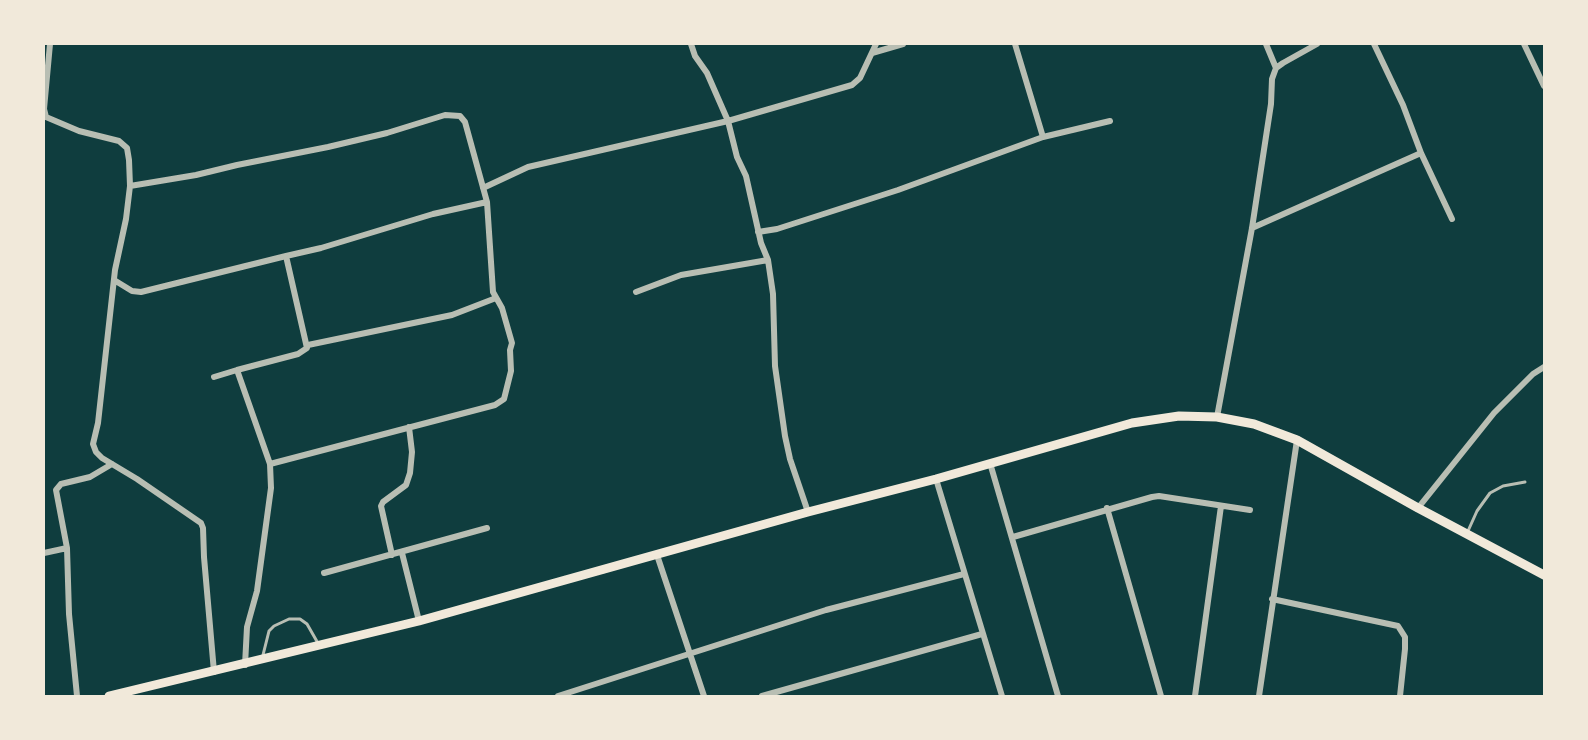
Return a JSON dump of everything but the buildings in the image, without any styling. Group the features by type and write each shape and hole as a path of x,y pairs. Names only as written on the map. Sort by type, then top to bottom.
{"main road":[{"path":"109,696 419,621 1132,423 1179,416 1217,417 1254,424 1297,440 1418,508 1545,575"}],"street":[{"path":"50,44 44,109 46,117 79,131 119,141 124,144 128,153 130,186 114,280 98,423 93,444 96,452 112,464 201,524 214,672"},
{"path":"691,44 695,56 707,73 728,121 737,157 746,176 758,232 768,260 773,294 775,366 785,436 790,459 808,512"},
{"path":"483,188 528,167 728,121 852,85 860,78 876,44"},
{"path":"872,54 903,44"},
{"path":"1015,44 1043,137"},
{"path":"1266,44 1276,69"},
{"path":"1217,417 1252,228 1271,104 1272,79 1276,69 1317,44"},
{"path":"1374,44 1452,219"},
{"path":"1524,44 1545,86"},
{"path":"130,186 196,175 328,147 453,114 460,116 465,122 487,202 493,270 492,285 502,308 512,343 511,371 504,399 495,405 270,464"},
{"path":"758,232 777,229 898,190 1043,137 1110,121"},
{"path":"1252,228 1421,153"},
{"path":"114,280 132,291 141,292 321,248 433,214 487,202"},
{"path":"214,377 298,354 308,345 286,256"},
{"path":"636,292 681,275 768,260"},
{"path":"308,345 452,315 496,298"},
{"path":"1418,508 1494,413 1533,374 1545,367"},
{"path":"237,370 270,464 271,488 257,591 247,627 244,664"},
{"path":"392,555 381,516 381,506 406,485 410,473 409,427"},
{"path":"1259,696 1297,440"},
{"path":"990,463 1058,696"},
{"path":"77,696 69,614 67,548 57,487 68,481 90,477 112,464"},
{"path":"936,479 1002,696"},
{"path":"1013,537 1107,508 1159,496 1250,510"},
{"path":"1195,696 1221,506"},
{"path":"1107,508 1161,696"},
{"path":"324,573 487,528"},
{"path":"44,553 67,548"},
{"path":"402,553 419,621"},
{"path":"657,555 704,696"},
{"path":"558,696 578,694 690,654 826,610 964,574"},
{"path":"1272,599 1398,626 1405,637 1406,649 1400,696"},
{"path":"762,696 982,634"}],"lane":[{"path":"1467,533 1490,493 1503,486 1525,482"},
{"path":"262,660 269,631 274,626 289,620 300,619 307,624 319,646"}]}
